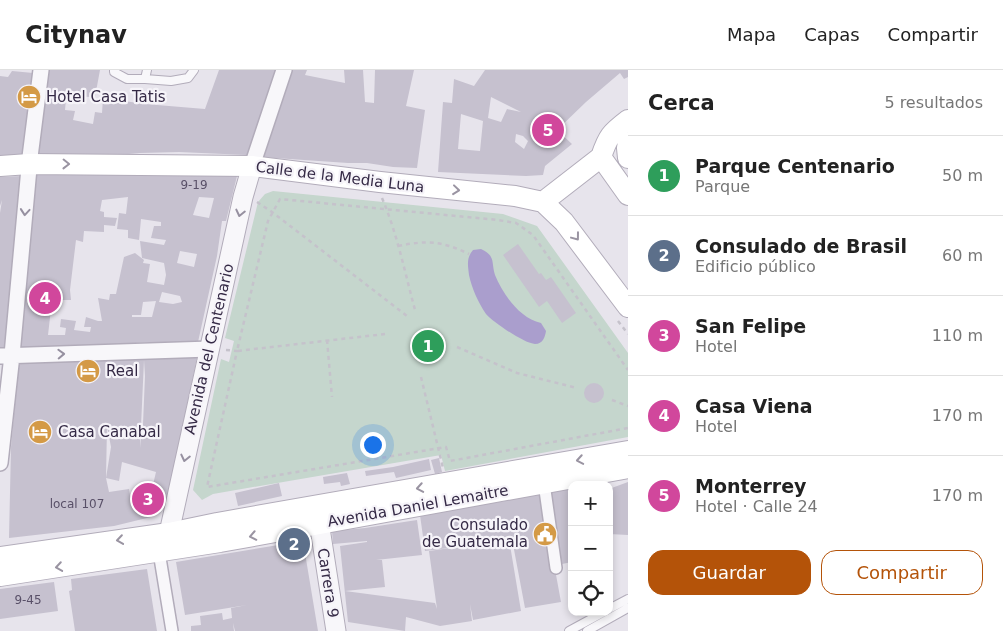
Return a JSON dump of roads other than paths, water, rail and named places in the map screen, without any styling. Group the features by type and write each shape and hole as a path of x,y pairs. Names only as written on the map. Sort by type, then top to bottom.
{"main road":[{"path":"622,313 564,222 543,202 601,157 608,138 628,120"},
{"path":"628,143 628,158"},
{"path":"601,157 628,195"},
{"name":"Calle de la Media Luna","path":"0,166 29,164 252,166 515,196 543,202"},
{"name":"Avenida Daniel Lemaitre","path":"0,576 220,542 447,483 628,451"},
{"name":"Avenida Daniel Lemaitre","path":"0,558 169,533 318,515 544,483 628,468"}],"street":[{"path":"0,463 6,356 41,70"},
{"path":"252,166 284,70"},
{"name":"Avenida del Centenario","path":"169,533 243,196 252,166"},
{"path":"6,356 210,349"},
{"path":"544,483 556,568"},
{"name":"Carrera 9","path":"318,515 336,631"},
{"path":"159,552 172,631"}],"lane":[{"path":"114,70 114,72 127,79 171,81 188,78 194,70"},
{"path":"145,80 147,70"},
{"path":"613,607 628,599"},
{"path":"587,631 628,608"},
{"path":"569,631 597,616"}],"place":[{"name":"Hotel Casa Tatis","path":"29,97"},
{"name":"Monterrey","path":"548,130"},
{"name":"Casa Viena","path":"45,298"},
{"name":"Parque Centenario","path":"428,346"},
{"name":"Real","path":"88,371"},
{"name":"Casa Canabal","path":"40,432"},
{"name":"San Felipe","path":"148,499"},
{"name":"Consulado de Guatemala","path":"545,534"},
{"name":"Consulado de Brasil","path":"294,544"}]}
